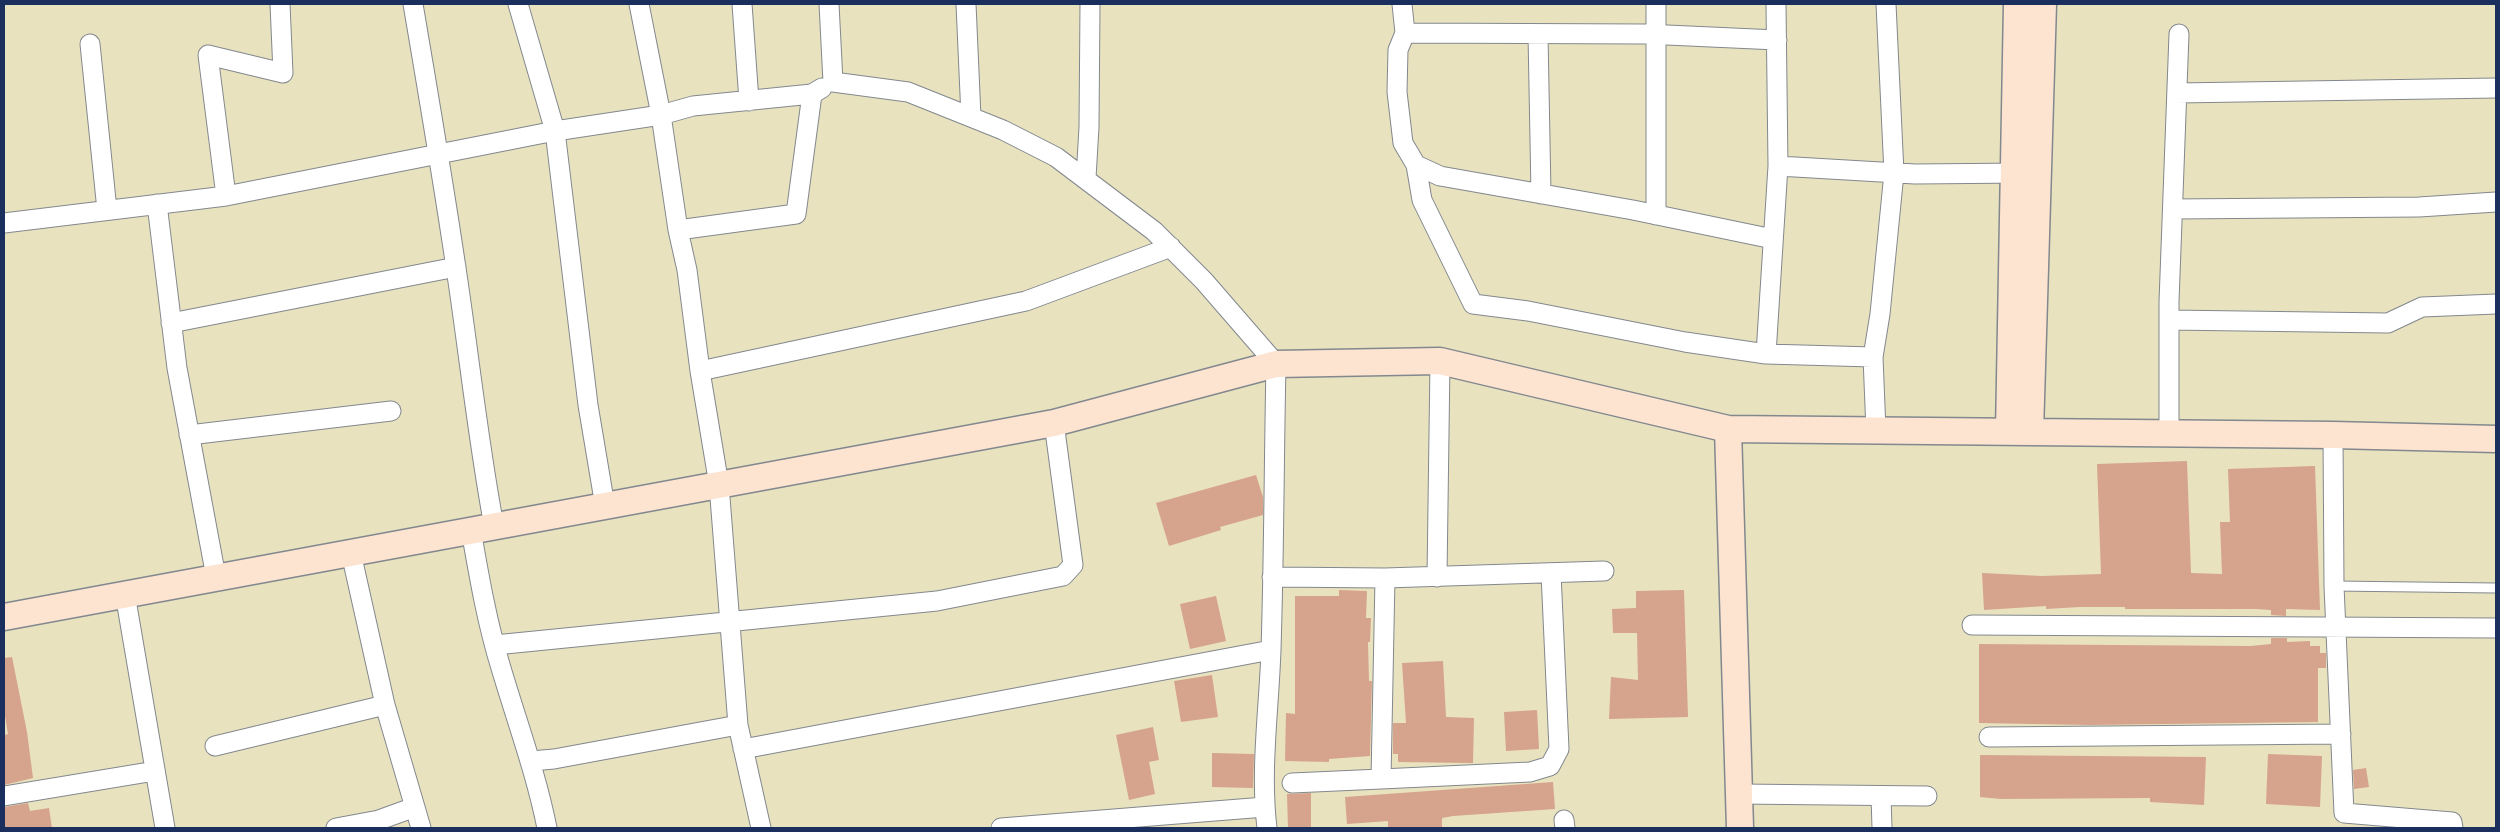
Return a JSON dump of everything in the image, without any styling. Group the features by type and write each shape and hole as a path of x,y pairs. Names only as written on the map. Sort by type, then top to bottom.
{"street":[{"path":"226,196 208,55 283,73 280,4"},
{"path":"413,4 439,154 477,428 482,528 482,594 495,645 531,761 546,828"},
{"path":"518,4 555,131 588,406 605,506"},
{"path":"640,4 661,115 678,230 687,270 700,371 719,485 738,725 760,828"},
{"path":"742,4 749,101"},
{"path":"829,4 834,82"},
{"path":"966,4 971,117"},
{"path":"1086,178 1090,127 1090,4"},
{"path":"1402,4 1404,33 1398,50 1397,92 1403,143 1416,165 1422,200 1473,304 1546,314 1685,342 1766,354 1873,357"},
{"path":"1656,4 1656,215"},
{"path":"1766,354 1778,166 1776,4"},
{"path":"1876,431 1873,357 1880,314 1894,173 1886,4"},
{"path":"2017,4 2025,173 2019,432"},
{"path":"2025,173 2043,4"},
{"path":"1404,33 1657,34 1777,40"},
{"path":"1538,34 1542,194"},
{"path":"2169,433 2169,320 2179,34"},
{"path":"90,44 107,210"},
{"path":"4,223 226,196 555,131 661,115 693,106 812,94 834,82 908,92 1003,130 1056,157 1154,231 1204,281 1276,364 1271,650 1265,807 1267,828"},
{"path":"2177,93 2496,88"},
{"path":"678,230 796,214 812,94"},
{"path":"1416,165 1440,176 1656,215 1773,239"},
{"path":"1778,166 1894,173 2025,173"},
{"path":"2173,210 2419,207 2496,202"},
{"path":"157,204 177,368 216,577"},
{"path":"700,371 1026,301 1170,247"},
{"path":"171,323 456,267"},
{"path":"2169,320 2388,323 2422,307 2496,304"},
{"path":"1437,577 1440,361"},
{"path":"4,617 1054,423 1276,364 1440,361 1728,430 2169,433 2496,439"},
{"path":"189,435 390,411"},
{"path":"495,645 937,602 1062,576 1073,565 1054,423"},
{"path":"1728,430 1740,828"},
{"path":"2333,435 2334,586 2344,813 2452,822 2453,828"},
{"path":"350,553 385,705 422,828"},
{"path":"1272,577 1385,578 1604,571"},
{"path":"1292,783 1530,772 1550,766 1559,750 1551,573"},
{"path":"1381,779 1385,578"},
{"path":"125,594 165,828"},
{"path":"1972,625 2337,629 2496,628"},
{"path":"744,749 1271,650"},
{"path":"215,746 385,705"},
{"path":"531,761 554,759 738,725"},
{"path":"1989,737 2341,734"},
{"path":"4,796 155,771"},
{"path":"1739,794 1927,796"},
{"path":"1881,796 1882,828"},
{"path":"336,828 379,820 415,807"},
{"path":"1001,828 1169,821 1265,807"}],"lane":[{"path":"2334,586 2496,588"}],"building":[{"path":"2187,461 2191,573 2222,574 2220,522 2230,522 2228,469 2315,466 2320,610 2286,609 2286,616 2271,615 2271,610 2256,609 2080,607 2046,609 2046,606 1984,610 1982,573 2042,576 2101,574 2097,464"},
{"path":"1256,475 1263,497 1263,515 1220,527 1221,530 1169,546 1156,503"},
{"path":"1339,590 1367,591 1366,618 1371,618 1370,642 1368,642 1369,681 1372,681 1370,756 1329,759 1329,762 1285,761 1286,713 1295,714 1295,596 1339,596"},
{"path":"1684,590 1688,717 1609,719 1611,677 1638,680 1637,633 1613,633 1612,609 1636,608 1636,591"},
{"path":"1216,596 1226,641 1190,649 1180,604"},
{"path":"2271,638 2287,638 2287,642 2310,641 2310,646 2320,646 2320,653 2326,653 2326,668 2318,668 2318,722 2089,725 1979,723 1979,644 2251,646 2271,644"},
{"path":"12,657 27,732 33,778 4,785 4,735 8,734 4,710 4,658"},
{"path":"1443,661 1446,717 1474,718 1473,763 1398,762 1398,754 1393,754 1393,723 1406,723 1402,663"},
{"path":"1212,675 1218,717 1181,722 1174,681"},
{"path":"1537,710 1539,749 1506,751 1504,712"},
{"path":"1153,727 1159,760 1149,762 1155,794 1129,800 1116,735"},
{"path":"1212,753 1254,754 1253,788 1212,787"},
{"path":"2268,754 2322,756 2320,807 2266,804"},
{"path":"1980,755 2206,757 2204,805 2150,802 2150,798 2001,799 1980,797"},
{"path":"2366,768 2369,787 2354,789 2353,770"},
{"path":"1553,782 1555,809 1453,816 1442,818 1442,828 1388,828 1388,821 1347,824 1345,797"},
{"path":"1311,793 1311,828 1288,828 1287,794"},
{"path":"28,803 30,811 49,808 52,828 4,828 4,807"}]}
